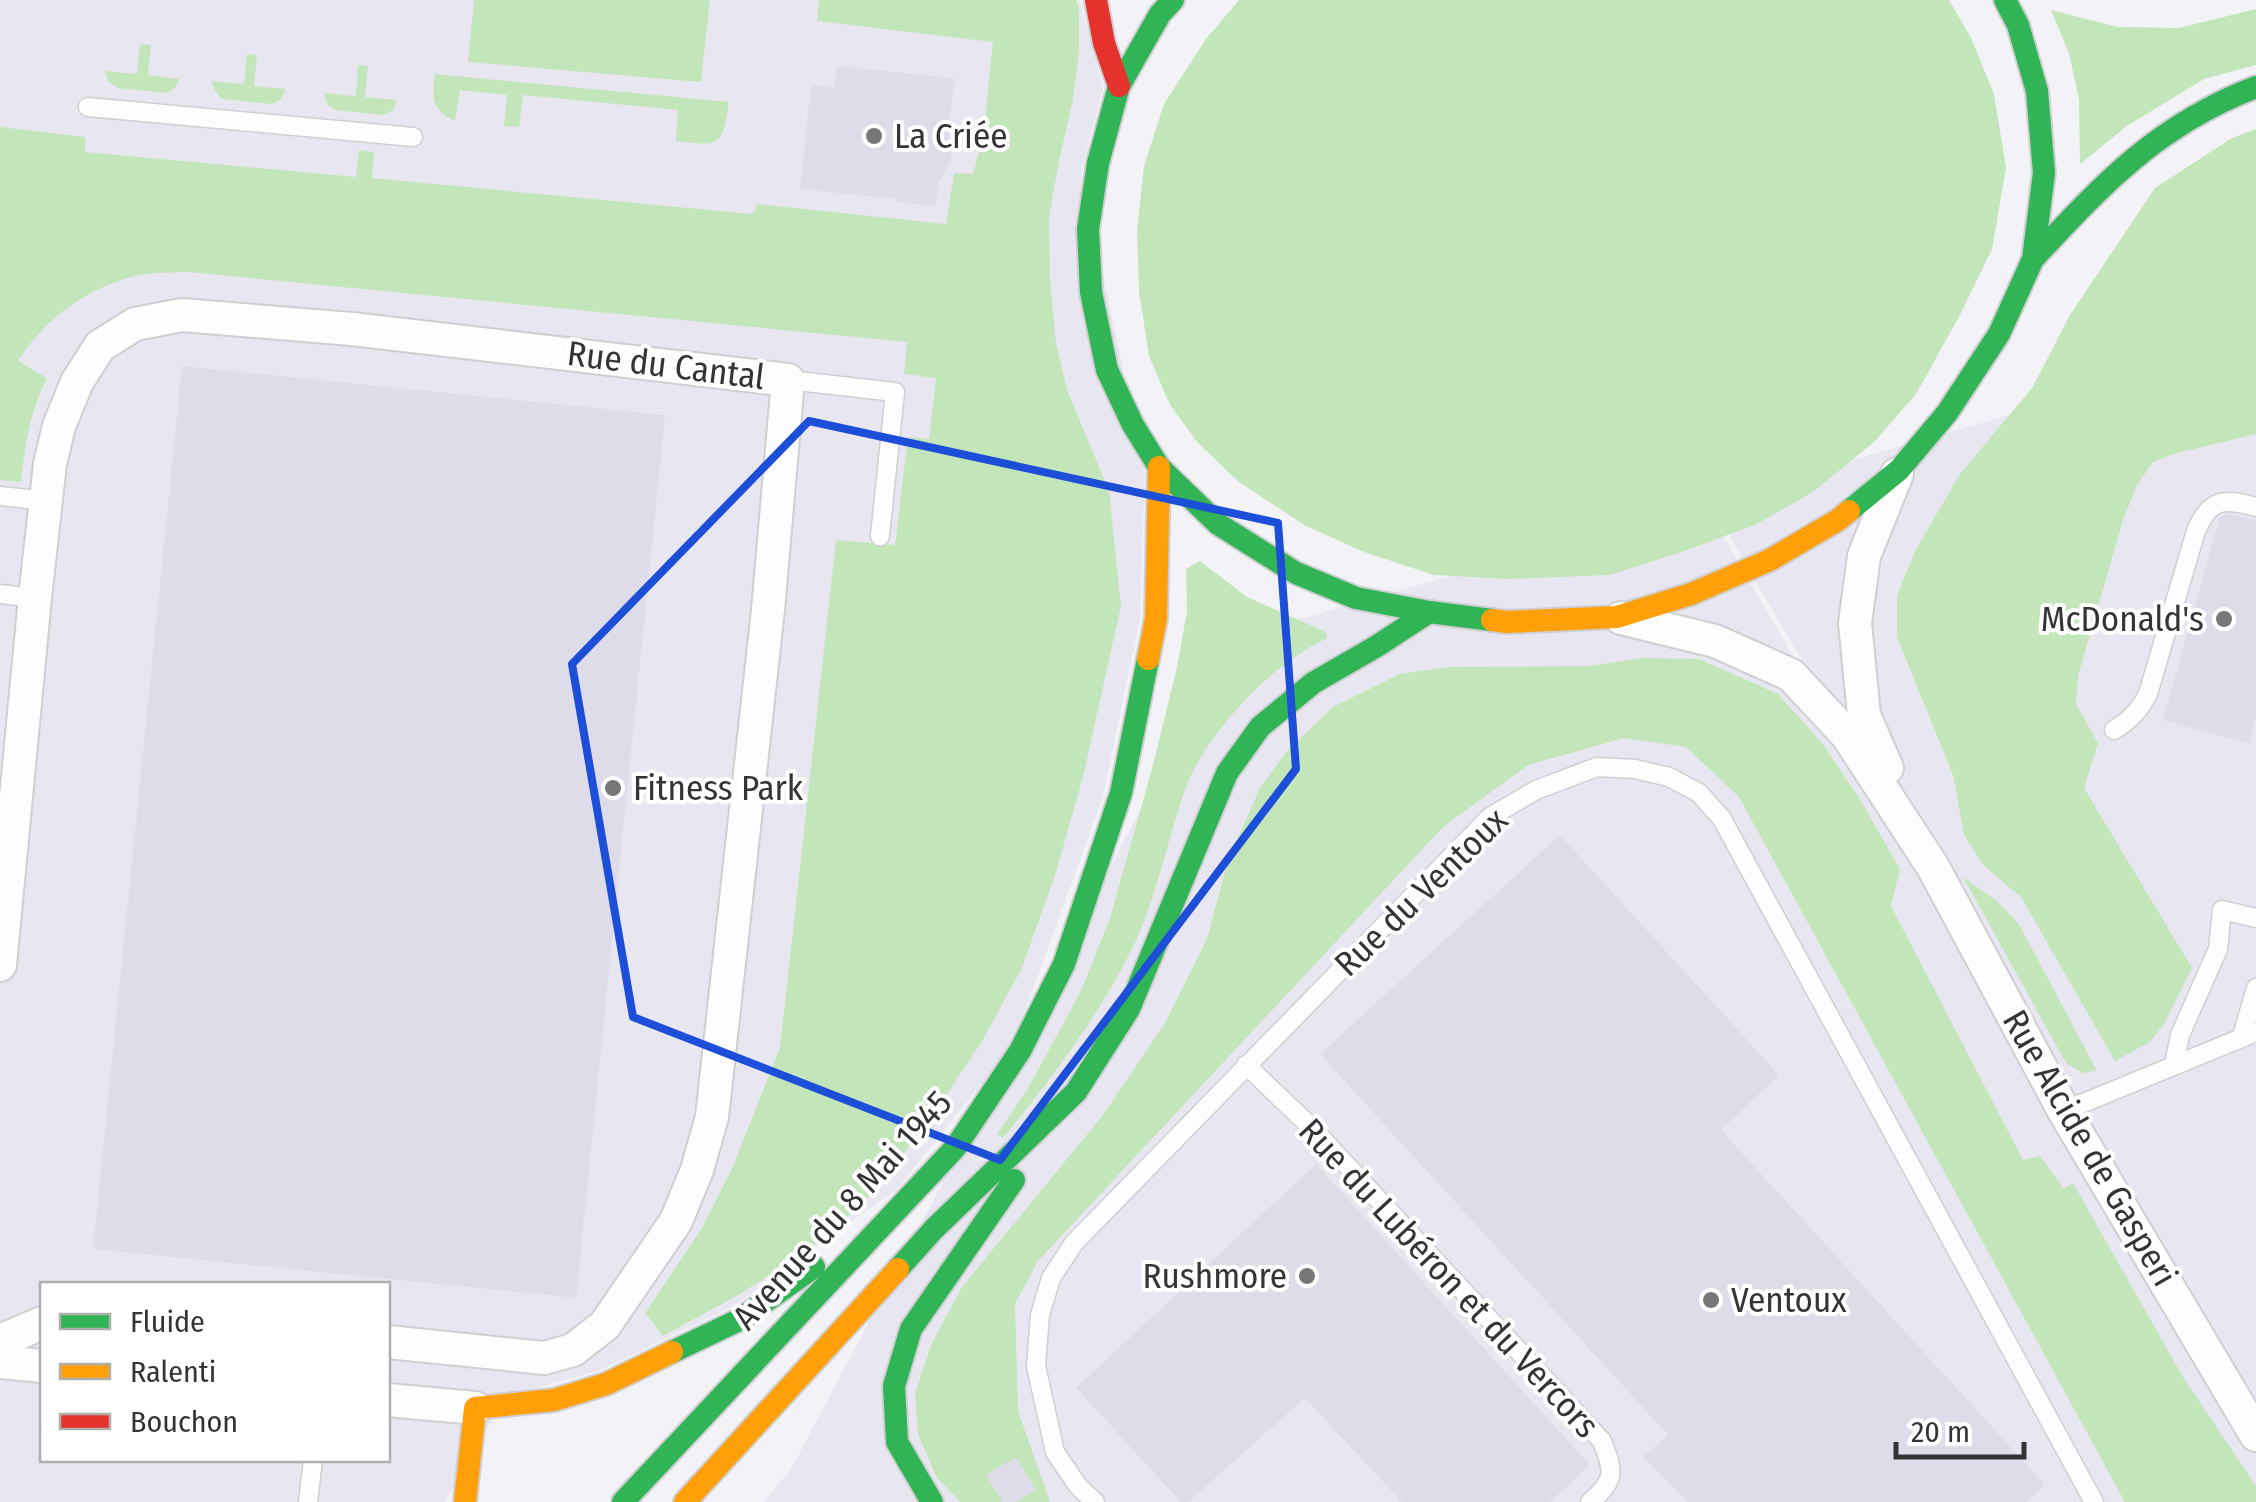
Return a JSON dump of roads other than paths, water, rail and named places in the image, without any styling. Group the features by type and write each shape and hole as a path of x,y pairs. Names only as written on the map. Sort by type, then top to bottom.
{"main road":[{"path":"1096,0 1104,43 1119,86"},
{"path":"1173,0 1160,14 1119,86 1098,163 1088,229 1091,292 1108,370 1133,424 1159,468 1218,524 1296,573 1356,598 1507,622 1617,616 1691,594 1770,560 1838,520 1899,470 1948,413 2000,334 2033,260 2044,173 2037,92 2018,25 2005,0"},
{"path":"2033,260 2096,192 2169,128 2228,96 2256,88"},
{"name":"Avenue du 8 Mai 1945","path":"623,1502 955,1148 1020,1051 1064,964 1121,793 1156,619 1159,468"},
{"path":"932,1502 896,1442 894,1386 912,1330 1129,1009 1227,773 1249,742 1260,727 1313,683 1429,612"},
{"path":"685,1502 934,1229 1076,1092"},
{"path":"465,1502 474,1408 554,1400 606,1384 739,1320 910,1198"}],"street":[{"name":"Rue du Cantal","path":"0,964 50,464 59,426 77,382 100,346 135,324 182,316 352,328 788,380 768,610 712,1117 676,1222 604,1325 573,1350 544,1358 390,1342"},
{"name":"Rue Alcide de Gasperi","path":"1899,470 1864,556 1854,623 1864,715 1928,859 2064,1111 2256,1435"},
{"name":"Rue Alcide de Gasperi","path":"1617,616 1715,641 1791,675 1847,734 1928,859"},
{"path":"0,1341 40,1324"},
{"path":"0,1362 40,1366"},
{"path":"390,1400 474,1408"}],"lane":[{"path":"88,107 413,137"},
{"path":"788,380 895,392 880,536"},
{"path":"0,496 47,501"},
{"path":"2114,730 2130,720 2148,694 2204,511 2219,502 2239,502 2256,508"},
{"path":"0,594 35,598"},
{"name":"Rue du Ventoux","path":"1095,1502 1078,1486 1055,1452 1036,1366 1040,1315 1051,1278 1074,1243 1490,817 1536,790 1597,768 1669,777 1698,793 1722,819 2094,1502"},
{"path":"2174,1065 2180,1036 2218,949 2222,910 2256,918"},
{"path":"2064,1111 2249,1034 2256,988"},
{"name":"Rue du Lubéron et du Vercors","path":"1246,1065 1314,1130 1602,1440 1612,1465 1606,1488 1590,1502"},
{"path":"308,1502 312,1462"}],"place":[{"name":"La Criée","path":"874,136"},
{"name":"McDonald's","path":"2224,619"},
{"name":"Fitness Park","path":"613,788"},
{"name":"Rushmore","path":"1307,1276"},
{"name":"Ventoux","path":"1711,1300"}]}
